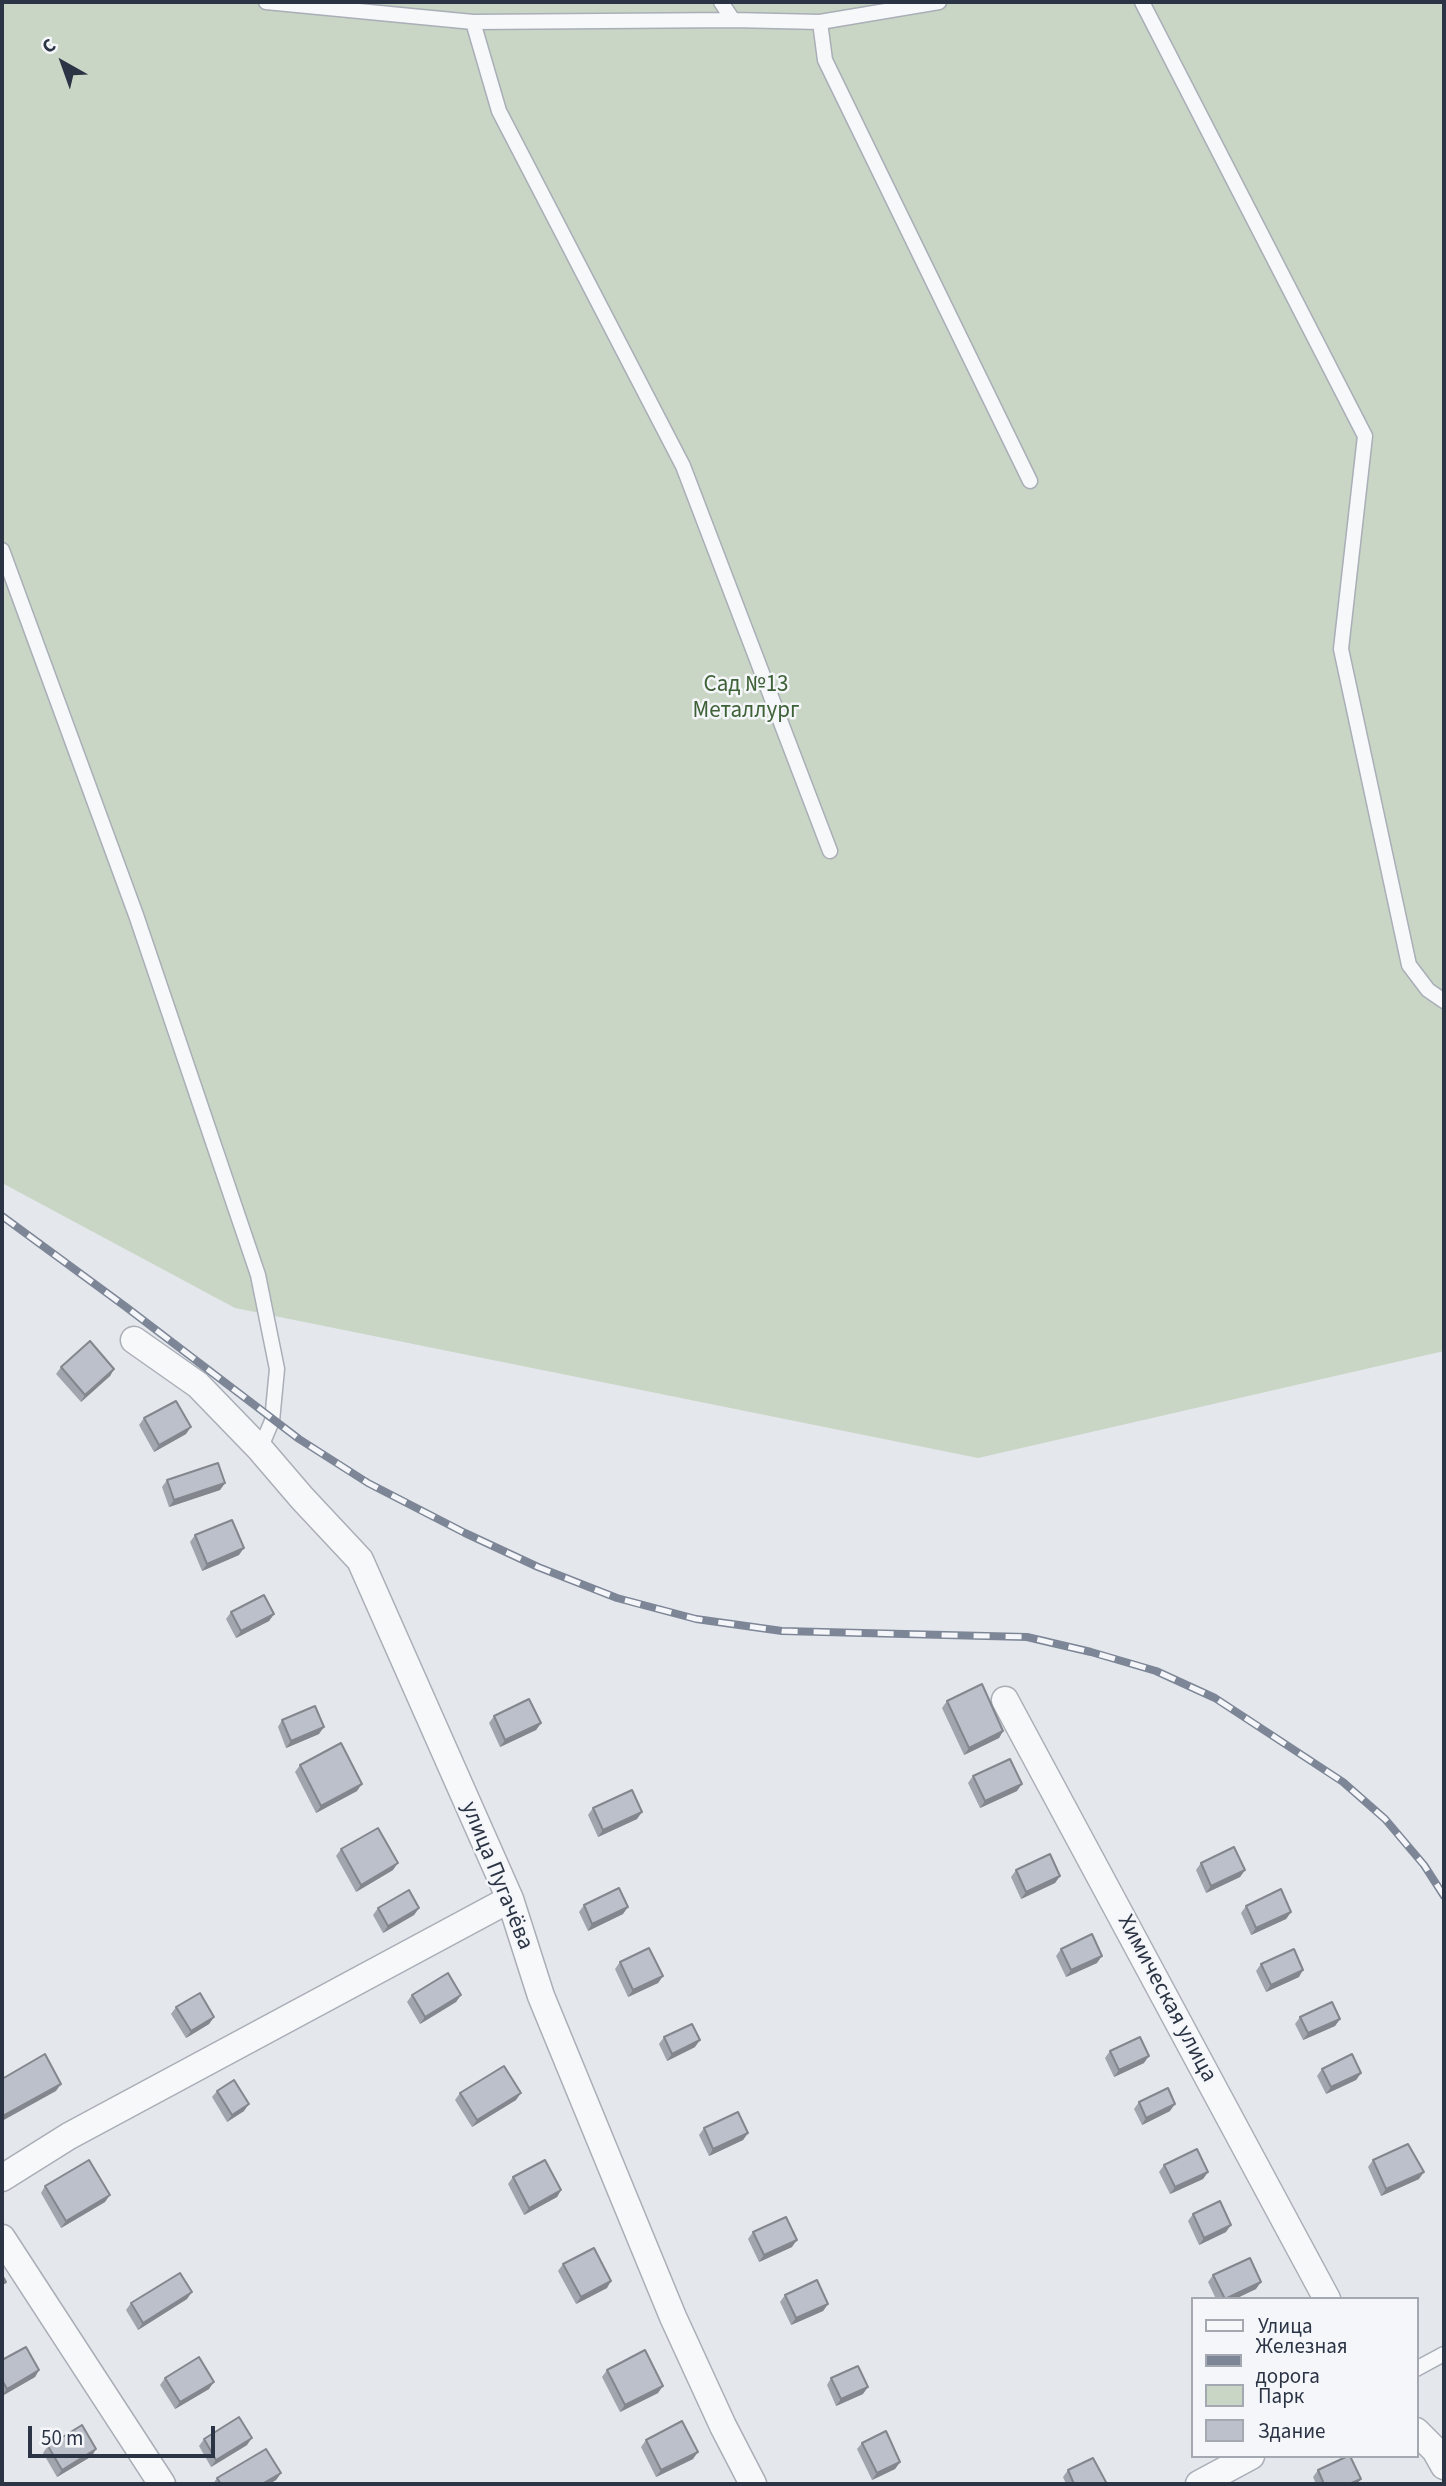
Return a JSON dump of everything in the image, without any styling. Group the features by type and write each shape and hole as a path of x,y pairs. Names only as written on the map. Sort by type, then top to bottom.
{"street":[{"name":"улица Пугачёва","path":"134,1340 198,1385 360,1560 510,1899 541,1996 673,2317 753,2484"},
{"name":"Химическая улица","path":"1005,1700 1326,2297"},
{"path":"2,2178 69,2136 510,1899"},
{"path":"2,2238 162,2484"},
{"path":"1418,2433 1435,2450 1444,2466"},
{"path":"1199,2484 1247,2458"}],"lane":[{"path":"266,2 299,3 473,22 820,22 939,2"},
{"path":"720,2 733,20"},
{"path":"1142,2 1365,436 1341,649 1409,965 1428,990 1444,1001"},
{"path":"473,22 499,111 682,466 830,851"},
{"path":"820,22 825,60 1030,481"},
{"path":"2,550 136,915 258,1275 277,1369 272,1421 260,1449"},
{"path":"1418,2368 1444,2354"}],"green space":[{"name":"Сад №13 Металлург","path":"2,2 1444,2 1444,1351 978,1458 235,1308 2,1183"}],"building":[{"path":"90,1341 114,1369 85,1395 61,1367"},
{"path":"176,1401 191,1427 159,1445 144,1418"},
{"path":"218,1463 225,1483 174,1500 167,1480"},
{"path":"232,1520 244,1548 207,1564 195,1535"},
{"path":"264,1595 274,1614 241,1631 231,1612"},
{"path":"982,1684 1003,1731 969,1748 947,1701"},
{"path":"529,1699 541,1723 505,1740 494,1716"},
{"path":"315,1706 324,1727 291,1741 282,1720"},
{"path":"341,1743 362,1784 321,1806 300,1765"},
{"path":"1010,1759 1022,1784 985,1801 973,1776"},
{"path":"632,1790 642,1812 603,1830 593,1808"},
{"path":"378,1828 398,1863 361,1885 341,1849"},
{"path":"1234,1847 1245,1870 1211,1886 1201,1863"},
{"path":"1050,1854 1060,1876 1026,1892 1016,1870"},
{"path":"619,1888 628,1907 592,1924 584,1905"},
{"path":"1281,1889 1291,1912 1256,1928 1246,1906"},
{"path":"409,1890 419,1908 388,1926 378,1908"},
{"path":"1092,1934 1102,1956 1071,1970 1061,1949"},
{"path":"649,1948 663,1976 633,1990 620,1962"},
{"path":"1294,1949 1303,1970 1271,1985 1261,1964"},
{"path":"448,1973 461,1995 425,2017 412,1995"},
{"path":"200,1993 214,2017 191,2031 176,2007"},
{"path":"1332,2002 1340,2019 1308,2033 1300,2017"},
{"path":"692,2024 700,2040 672,2054 664,2037"},
{"path":"1140,2037 1149,2056 1119,2070 1110,2051"},
{"path":"45,2054 61,2084 3,2116 2,2079"},
{"path":"1352,2054 1361,2073 1331,2087 1322,2069"},
{"path":"504,2066 521,2093 477,2120 460,2093"},
{"path":"234,2080 249,2104 232,2115 217,2091"},
{"path":"1168,2088 1175,2104 1146,2118 1139,2102"},
{"path":"738,2112 748,2133 713,2149 704,2128"},
{"path":"1408,2144 1424,2172 1386,2189 1373,2160"},
{"path":"1197,2149 1208,2172 1175,2187 1164,2165"},
{"path":"89,2160 110,2195 66,2221 45,2186"},
{"path":"545,2160 561,2190 529,2208 513,2177"},
{"path":"1220,2201 1231,2225 1204,2238 1193,2214"},
{"path":"786,2217 797,2240 764,2255 753,2232"},
{"path":"594,2248 611,2281 581,2297 563,2264"},
{"path":"1250,2258 1261,2282 1224,2297 1213,2275"},
{"path":"180,2273 192,2292 143,2323 131,2303"},
{"path":"817,2280 828,2304 796,2318 785,2295"},
{"path":"26,2347 39,2370 7,2389 2,2380 2,2360"},
{"path":"645,2350 663,2386 625,2405 607,2370"},
{"path":"199,2357 214,2382 180,2402 165,2378"},
{"path":"858,2366 868,2387 841,2399 831,2378"},
{"path":"239,2417 252,2438 216,2460 204,2439"},
{"path":"682,2421 698,2452 661,2470 646,2440"},
{"path":"82,2425 96,2449 62,2470 48,2446"},
{"path":"886,2431 900,2462 877,2473 862,2443"},
{"path":"266,2449 281,2473 262,2484 221,2484 217,2478"},
{"path":"1093,2458 1107,2484 1074,2484 1068,2470"},
{"path":"1344,2458 1351,2458 1361,2479 1349,2484 1324,2484 1318,2470"}],"railway":[{"path":"2,1216 299,1439 368,1483 465,1533 538,1567 617,1598 696,1619 782,1631 1027,1637 1156,1671 1215,1698 1343,1782 1385,1819 1424,1865 1444,1896"}]}
